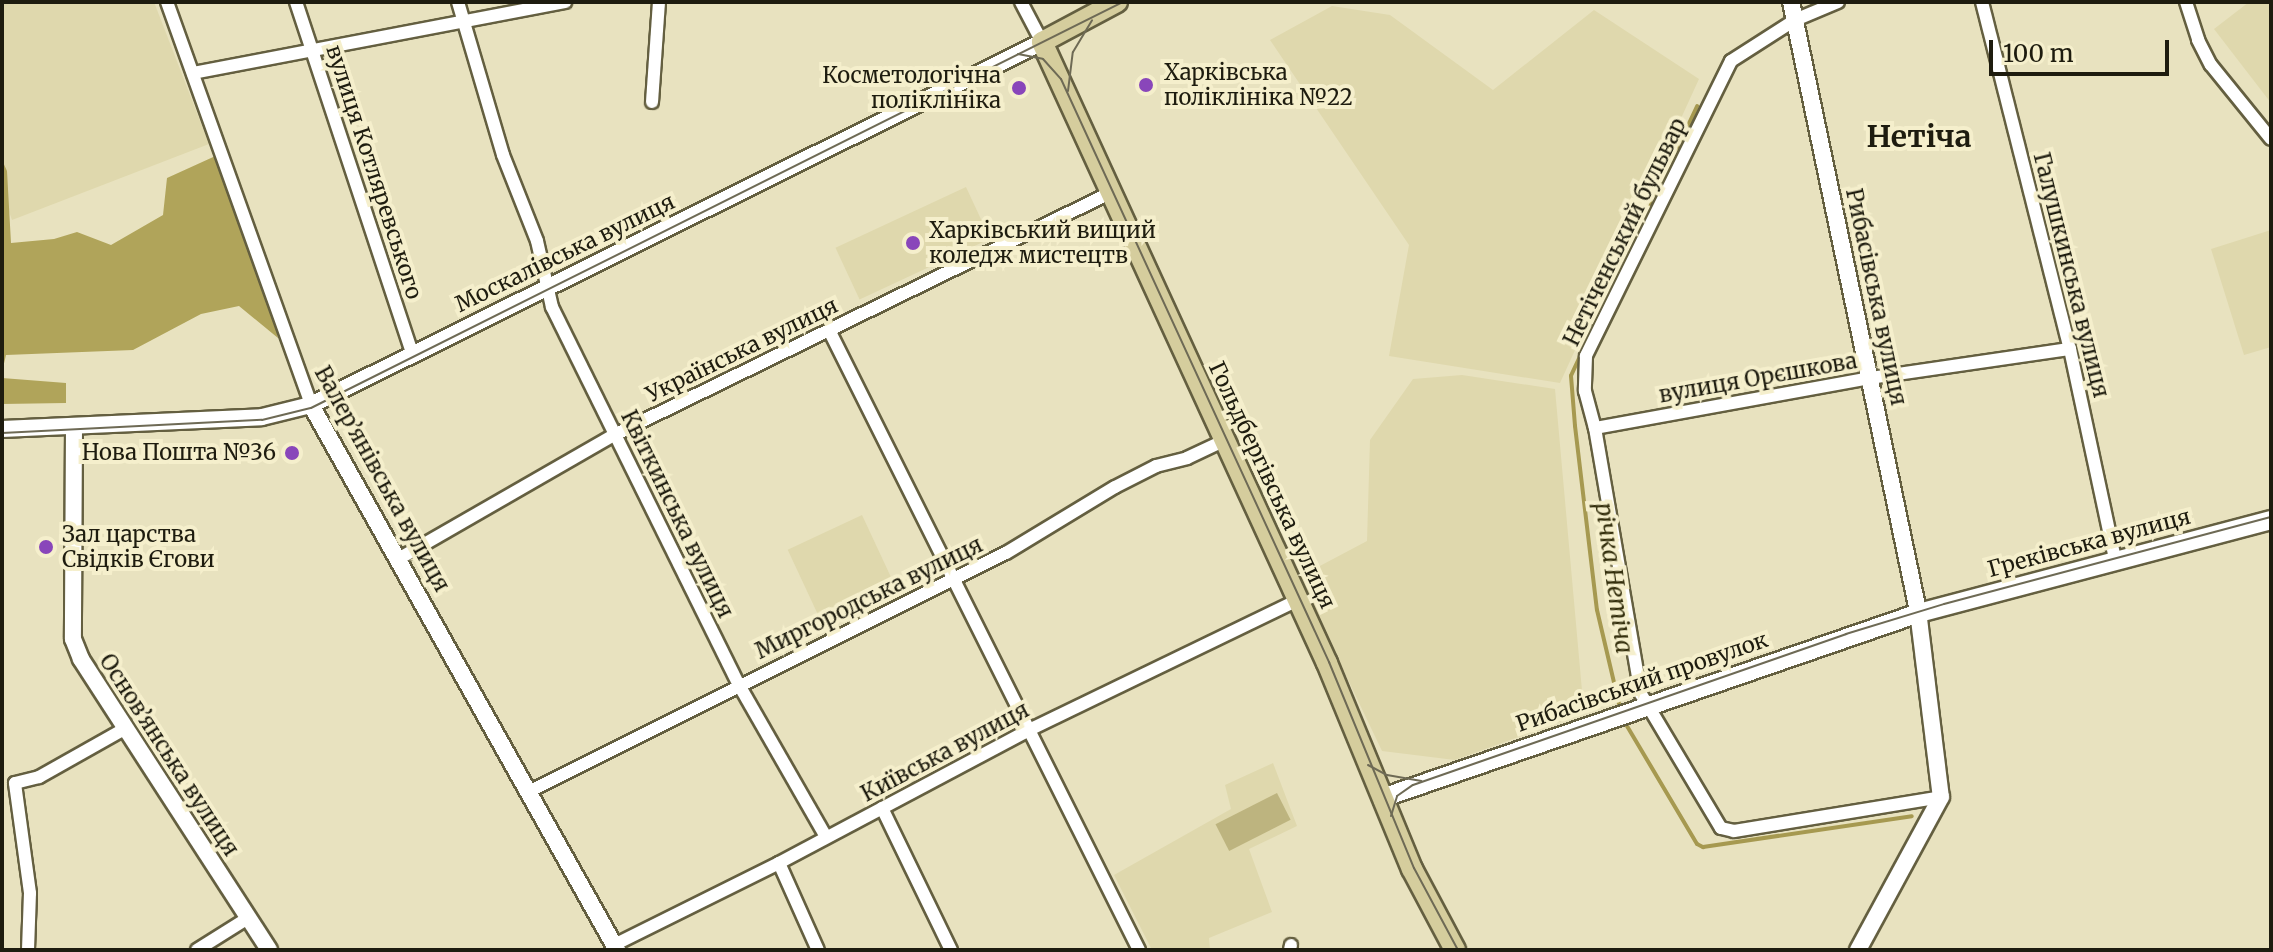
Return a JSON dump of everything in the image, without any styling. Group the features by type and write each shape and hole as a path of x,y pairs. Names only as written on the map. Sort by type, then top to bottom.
{"main road":[{"name":"Москалівська вулиця","path":"1042,42 1117,2"},
{"name":"Гольдбергівська вулиця","path":"1042,42 1298,600 1412,869 1455,950"},
{"name":"Греківська вулиця","path":"1917,607 2271,520"},
{"name":"Рибасівський провулок","path":"1382,798 1917,607"}],"street":[{"name":"Валер’янівська вулиця","path":"167,2 311,405 400,558 615,948"},
{"name":"вулиця Котляревського","path":"296,2 413,355"},
{"name":"Квіткинська вулиця","path":"458,2 503,155 537,241 547,289 739,685 826,837"},
{"path":"193,73 463,19 565,2"},
{"path":"652,102 659,2"},
{"path":"1021,2 1042,42"},
{"name":"Рибасівська вулиця","path":"1791,2 1917,607"},
{"name":"Нетіченський бульвар","path":"1838,2 1795,20 1731,61 1586,356 1585,391 1595,428 1641,694 1721,828 1734,831 1941,797"},
{"name":"Галушкинська вулиця","path":"1982,2 2070,349 2115,559"},
{"path":"2186,2 2198,40 2211,65 2271,139"},
{"name":"Москалівська вулиця","path":"2,429 267,417 311,405 1042,42"},
{"name":"Українська вулиця","path":"400,558 616,434 1110,193"},
{"path":"829,330 1139,950"},
{"name":"вулиця Орєшкова","path":"1595,428 1870,378 2070,349"},
{"name":"Основ’янська вулиця","path":"74,427 73,639 81,659 269,950"},
{"name":"Миргородська вулиця","path":"530,791 1006,553 1129,480 1225,440"},
{"name":"Київська вулиця","path":"615,948 1031,729 1298,600"},
{"path":"1858,950 1941,797 1917,607"},
{"path":"28,950 30,893 15,783 39,777 126,728"},
{"path":"882,808 951,950"},
{"path":"779,863 818,950"},
{"path":"197,950 248,918"}],"shaded area":[{"path":"2,2 154,2 209,144 12,220 2,191"},
{"path":"2249,2 2271,2 2271,103 2214,29"},
{"path":"1332,6 1390,15 1493,90 1594,10 1699,79 1560,383 1389,356 1409,245 1270,40"},
{"path":"222,153 267,282 278,338 239,306 201,314 133,350 6,355 2,372 2,160 7,171 11,243 54,239 77,232 111,245 163,215 167,178"},
{"name":"Харківський вищий коледж мистецтв","path":"966,187 990,239 860,300 835,248"},
{"path":"2271,230 2271,347 2244,355 2211,249"},
{"path":"1462,375 1555,389 1584,713 1455,760 1382,751 1299,577 1367,541 1370,440 1413,379"},
{"path":"2,378 66,383 66,403 2,404"},
{"path":"862,515 897,589 822,624 788,550"},
{"path":"1273,763 1297,826 1249,849 1272,912 1209,938 1210,950 1152,950 1114,875 1231,809 1225,785"},
{"path":"1277,793 1291,820 1229,851 1216,824"}],"waterway":[{"name":"річка Нетіча","path":"1589,337 1697,106"},
{"name":"річка Нетіча","path":"1582,352 1571,376 1575,426 1597,610 1620,708"},
{"name":"річка Нетіча","path":"1624,721 1697,844 1703,847 1912,816"}],"tram line":[{"path":"2,433 262,420 311,408 1123,2"},
{"path":"1068,91 1073,52 1092,20"},
{"path":"1018,54 1043,59 1061,79 1329,662 1414,868 1458,950"},
{"path":"1391,816 1397,796 1413,785 1846,634 1944,604 2271,517"},
{"path":"1368,765 1387,775 1421,781"}],"place":[{"name":"Харківська поліклініка №22","path":"1146,85"},
{"name":"Косметологічна поліклініка","path":"1019,88"},
{"name":"Харківський вищий коледж мистецтв","path":"913,243"},
{"name":"Нова Пошта №36","path":"292,453"},
{"name":"Зал царства Свідків Єгови","path":"46,547"}],"district":[{"name":"Нетіча","path":"1919,136"}]}
